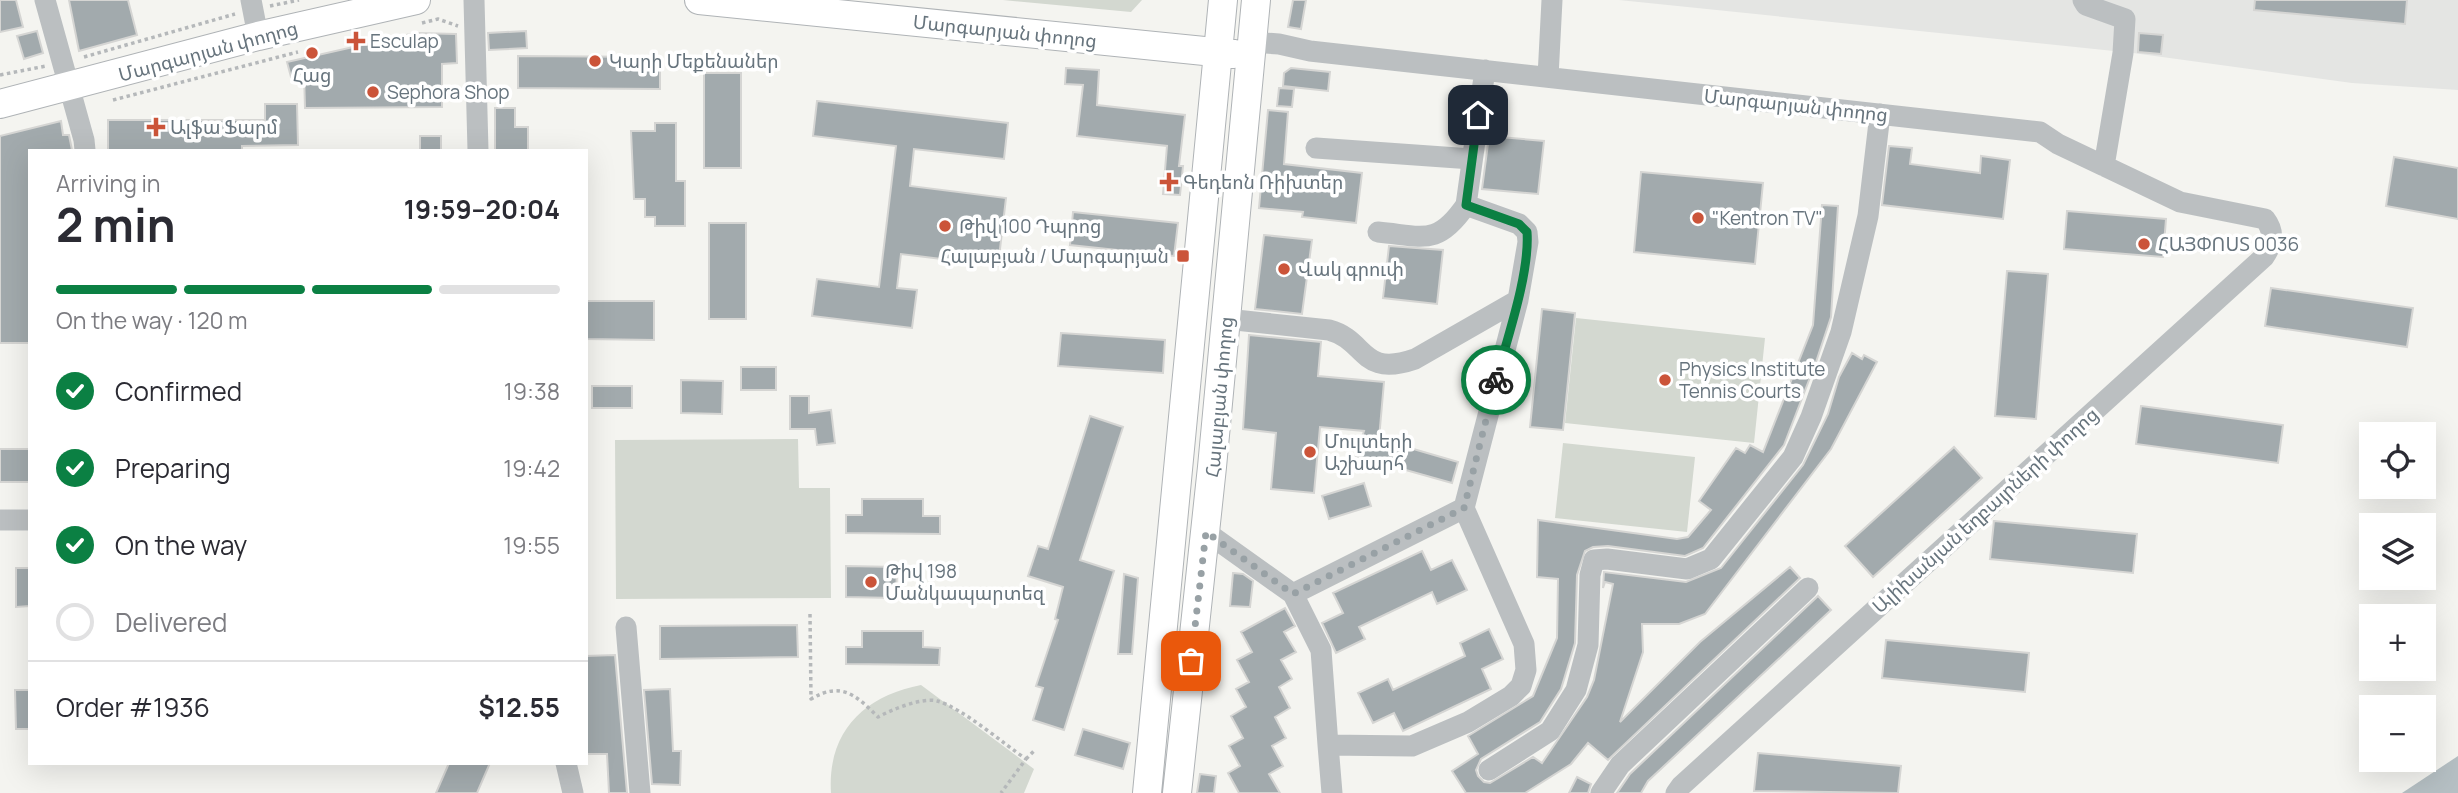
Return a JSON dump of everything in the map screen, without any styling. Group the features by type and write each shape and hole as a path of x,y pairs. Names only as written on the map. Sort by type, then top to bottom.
{"main road":[{"name":"Մարգարյան փողոց","path":"0,101 69,85 255,19 397,0"},
{"name":"Մարգարյան փողոց","path":"699,0 1218,45"},
{"name":"Մարգարյան փողոց","path":"827,0 1251,49"},
{"name":"Հալաբյան փողոց","path":"1147,793 1223,0"},
{"name":"Հալաբյան փողոց","path":"1177,793 1206,532 1255,0"},
{"name":"Մարգարյան փողոց","path":"255,19 414,13"}],"street":[{"path":"45,0 85,149"},
{"path":"474,0 478,149"},
{"path":"1548,77 1552,0"},
{"path":"2084,0 2086,5 2125,19 2123,52 2104,166"},
{"name":"Մարգարյան փողոց","path":"1251,49 1278,59 1310,51 2040,132 2058,144 2180,202 2265,219"},
{"path":"1378,232 1427,236 1434,234 1452,225 1466,205 1485,70"},
{"path":"1489,770 1550,731 1576,690 1588,645 1590,575 1594,560 1607,559 1687,569 1711,559 1793,457 1811,417 1841,332 1868,216 1880,114"},
{"path":"1316,148 1472,159"},
{"path":"1328,745 1412,746 1468,722 1511,696 1521,686 1526,670 1524,644 1464,508 1518,300 1528,243 1527,232 1519,224 1466,205"},
{"name":"Ալիխանյան եղբայրների փողոց","path":"1676,793 2264,257 2272,246 2271,227 2265,219"},
{"path":"1226,319 1337,332 1367,358 1379,363 1399,364 1415,359 1518,300"},
{"path":"1293,594 1464,508"},
{"path":"0,520 28,520"},
{"path":"1206,532 1293,594 1321,650 1332,793"},
{"path":"1601,793 1620,765 1808,588"},
{"path":"626,627 640,793"},
{"path":"566,765 573,793"}],"path":[{"path":"69,85 255,19 299,0"},
{"path":"414,13 463,28"},
{"path":"0,75 69,85 306,50"},
{"path":"810,614 811,699 824,691 841,690 854,695 878,717 893,709 936,701 962,714 1026,759"},
{"path":"1001,793 1034,751"}],"shaded area":[{"path":"1003,0 1142,0 1131,12"},
{"path":"1619,0 2458,0 2458,90 2352,83 2133,53"},
{"name":"Physics Institute Tennis Courts","path":"1576,318 1765,338 1754,443 1565,423"},
{"path":"798,439 799,488 830,488 831,598 616,599 615,440"},
{"path":"1563,443 1695,457 1687,532 1555,518"},
{"path":"921,685 1034,769 1024,793 831,793 831,771 835,752 853,720 882,698"},
{"path":"2458,756 2458,793 2402,793 2436,772"}],"building":[{"path":"0,0 16,0 23,27 0,32"},
{"path":"69,0 128,0 137,35 79,51"},
{"path":"1293,0 1306,0 1301,29 1288,27"},
{"path":"2255,0 2407,0 2405,24 2254,10"},
{"path":"37,31 43,53 24,59 17,36"},
{"path":"526,31 527,48 489,50 488,33"},
{"path":"415,33 456,34 457,63 442,64 442,107 305,108 304,73 291,77 287,62"},
{"path":"2139,33 2163,35 2161,54 2138,52"},
{"path":"518,56 660,57 660,89 518,88"},
{"path":"1066,68 1099,70 1097,105 1185,115 1179,166 1183,166 1180,195 1163,194 1167,146 1077,136 1083,85 1065,84"},
{"path":"1291,68 1330,72 1328,91 1283,86 1284,73"},
{"path":"704,73 741,73 741,168 704,168"},
{"path":"1279,88 1294,89 1292,107 1277,106"},
{"name":"Թիվ 100 Դպրոց","path":"817,101 1008,123 1004,159 914,149 910,186 1006,198 998,266 901,254 897,288 917,290 912,328 812,316 817,279 879,287 896,146 813,136"},
{"path":"265,104 297,104 298,145 242,146 242,149 108,149 108,120 265,120"},
{"path":"495,108 515,108 515,127 528,127 528,149 495,149"},
{"path":"1268,110 1288,112 1284,164 1362,173 1356,223 1302,217 1303,212 1259,208"},
{"path":"61,121 63,135 69,135 72,149 28,149 28,343 0,343 0,136"},
{"path":"655,123 676,123 676,181 685,181 685,226 655,226 655,217 645,217 645,199 634,199 631,131 655,131"},
{"path":"420,136 441,136 441,149 420,149"},
{"path":"1489,136 1544,141 1538,194 1482,189"},
{"path":"1889,146 1912,148 1910,164 1980,173 1981,156 2010,160 2003,219 1882,205"},
{"path":"2394,157 2458,168 2458,219 2386,206"},
{"name":"\"Kentron TV\"","path":"1641,172 1763,183 1755,264 1634,252"},
{"path":"1822,205 1838,206 1831,317 1784,445 1703,548 1685,556 1608,546 1593,547 1585,551 1577,575 1575,643 1561,689 1540,722 1481,759 1476,770 1478,776 1484,782 1490,783 1533,757 1542,763 1587,697 1594,680 1613,584 1605,582 1603,588 1604,572 1686,582 1721,568 1803,465 1828,414 1839,377 1852,353 1862,359 1864,355 1877,362 1831,449 1705,614 1679,624 1642,624 1643,652 1620,722 1700,642 1790,567 1800,578 1608,760 1588,743 1571,764 1525,793 1466,793 1452,771 1478,754 1468,736 1533,696 1557,638 1558,579 1537,577 1538,520 1677,539 1688,537 1711,510 1699,501 1736,448 1745,453 1750,445 1763,452 1813,325"},
{"path":"2067,211 2166,219 2163,257 2064,249"},
{"path":"1073,212 1178,223 1174,256 1070,245"},
{"path":"709,223 746,223 746,319 709,319"},
{"name":"Վակ գրուփ","path":"1264,235 1312,240 1302,314 1255,309"},
{"path":"1389,246 1443,250 1437,304 1383,298"},
{"path":"2007,271 2048,274 2036,419 1995,416"},
{"path":"2271,288 2413,308 2407,347 2265,326"},
{"path":"588,301 654,301 654,340 588,339"},
{"path":"1542,309 1575,313 1563,430 1530,427"},
{"path":"1061,333 1165,340 1163,373 1058,366"},
{"path":"1249,335 1321,342 1318,376 1384,382 1379,439 1458,462 1452,483 1356,456 1364,431 1320,427 1314,493 1271,489 1276,433 1243,429"},
{"path":"741,367 776,367 776,390 741,390"},
{"path":"681,380 723,381 722,414 681,413"},
{"path":"592,386 632,386 632,408 592,408"},
{"path":"790,396 809,396 809,413 831,410 835,443 817,445 815,429 790,429"},
{"path":"2141,406 2283,425 2278,463 2136,444"},
{"path":"1090,416 1123,427 1080,560 1114,571 1064,730 1033,720 1043,688 1036,686 1058,620 1055,619 1063,587 1028,576 1038,546 1048,549"},
{"path":"1954,447 1982,478 1873,577 1845,546"},
{"path":"0,449 28,449 28,482 0,482"},
{"path":"1364,483 1371,506 1329,519 1322,496"},
{"path":"862,499 923,499 923,516 940,516 940,534 846,533 846,515 862,515"},
{"path":"1994,521 2137,534 2133,573 1990,559"},
{"path":"1422,551 1431,570 1452,560 1467,590 1437,604 1432,592 1359,627 1365,639 1336,653 1322,623 1343,613 1333,593"},
{"path":"846,566 897,567 896,598 846,597"},
{"path":"16,568 28,568 28,606 16,607"},
{"path":"1233,573 1243,574 1253,581 1250,607 1230,606"},
{"path":"1124,574 1138,578 1132,654 1118,654"},
{"path":"1818,596 1831,610 1648,781 1641,793 1617,793 1630,774"},
{"path":"1285,608 1295,626 1284,632 1296,652 1281,660 1292,679 1279,687 1290,708 1275,717 1286,738 1272,746 1283,766 1269,774 1280,793 1239,793 1228,773 1240,766 1229,746 1243,738 1231,716 1246,707 1236,689 1249,682 1237,660 1252,652 1241,632"},
{"path":"797,625 798,657 660,659 660,626"},
{"path":"1489,629 1503,659 1482,669 1491,689 1403,731 1394,713 1373,723 1358,693 1388,679 1393,690 1465,656 1460,643"},
{"path":"862,631 923,631 923,647 940,648 939,665 846,664 846,647 862,647"},
{"path":"1886,640 2029,653 2025,692 1882,678"},
{"path":"615,655 627,793 609,793 607,754 588,754 588,656"},
{"path":"670,689 673,751 681,751 680,785 652,784 644,690"},
{"path":"15,690 28,690 28,729 16,729"},
{"path":"1083,729 1130,743 1123,769 1075,755"},
{"path":"1758,753 1901,766 1898,793 1754,791"},
{"path":"448,765 489,765 477,793 436,793"},
{"path":"1200,774 1216,776 1214,793 1197,793"},
{"path":"1577,777 1591,784 1588,793 1569,793"}],"way so far":[{"path":"1191,661 1206,532 1293,594 1464,508 1496,380"}],"place":[{"name":"Esculap","path":"356,41"},
{"name":"Հաց","path":"312,53"},
{"name":"Կարի Մեքենաներ","path":"595,61"},
{"name":"Sephora Shop","path":"373,92"},
{"name":"Ալֆա Ֆարմ","path":"156,127"},
{"name":"Գեդեոն Ռիխտեր","path":"1169,182"},
{"name":"\"Kentron TV\"","path":"1698,218"},
{"name":"Թիվ 100 Դպրոց","path":"945,226"},
{"name":"ՀԱՅՓՈՍՏ 0036","path":"2144,244"},
{"name":"Հալաբյան / Մարգարյան","path":"1183,256"},
{"name":"Վակ գրուփ","path":"1284,269"},
{"name":"Physics Institute Tennis Courts","path":"1665,380"},
{"name":"Մուլտերի Աշխարհ","path":"1310,452"},
{"name":"Թիվ 198 Մանկապարտեզ","path":"871,582"}],"route":[{"path":"1478,115 1466,205 1519,224 1527,232 1528,243 1518,300 1496,380"}]}
